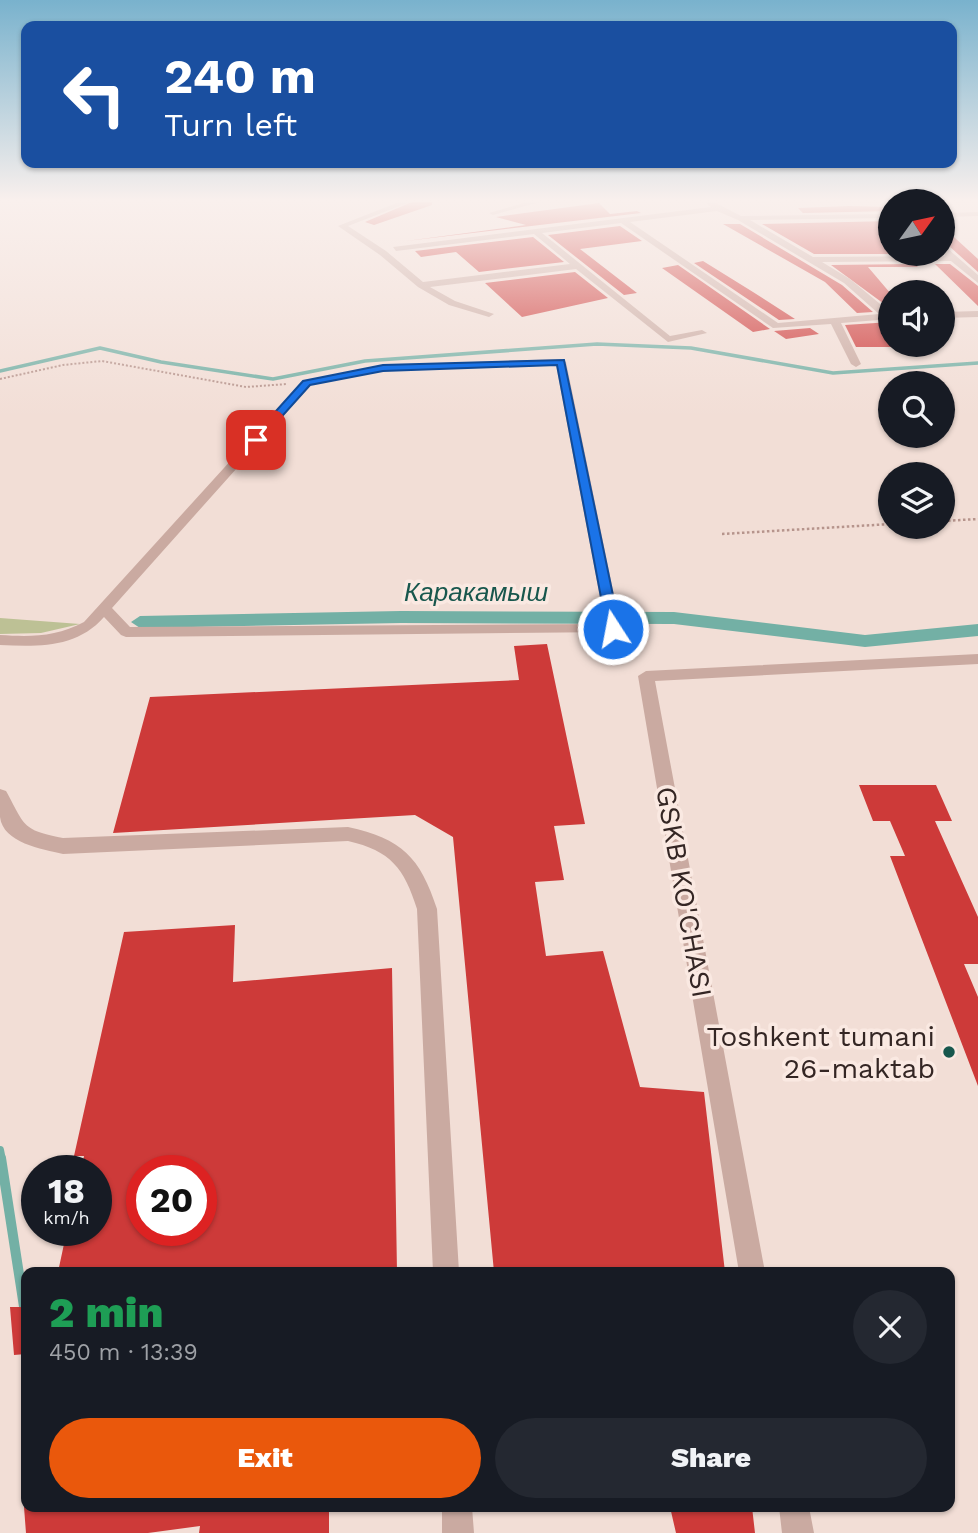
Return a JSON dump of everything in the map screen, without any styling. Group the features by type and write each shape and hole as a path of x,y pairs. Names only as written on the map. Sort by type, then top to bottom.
{"street":[{"path":"407,274 452,303 489,314"},
{"path":"421,285 514,274"},
{"path":"586,274 668,339 702,333"},
{"path":"700,274 776,326 878,317"},
{"path":"834,274 878,307"},
{"path":"955,315 978,314"},
{"path":"832,319 841,329 856,364"},
{"path":"0,640 52,642 71,636 105,609 307,383 383,368 561,362 613,629 126,632 105,609"},
{"name":"GSKB KO'CHASI","path":"751,1267 646,676 978,659"},
{"path":"0,796 5,816 17,831 38,841 63,846 348,834 376,839 401,858 420,887 426,909 446,1267"},
{"path":"457,1512 458,1533"},
{"path":"794,1512 798,1533"}],"path":[{"path":"0,380 63,365 102,361 246,387 307,383"},
{"path":"955,520 978,519"},
{"path":"722,534 878,525"}],"green space":[{"path":"0,618 80,624 41,633 0,634"}],"building":[{"path":"577,274 608,298 522,317 485,283"},
{"path":"597,274 612,274 637,293 624,295"},
{"path":"670,274 690,274 770,329 753,332"},
{"path":"710,274 723,274 795,319 779,320"},
{"path":"810,274 823,274 842,285 873,312 857,313 825,282"},
{"path":"843,274 874,274 879,280 878,299"},
{"path":"945,274 962,274 978,286 978,306 955,284 955,280"},
{"path":"878,323 878,347 856,347 845,325"},
{"path":"810,328 819,334 786,339 774,331"},
{"path":"547,644 585,824 554,826 564,880 535,882 546,956 603,951 640,1087 704,1092 724,1267 494,1267 453,837 415,815 113,833 150,697 519,680 514,646"},
{"path":"859,785 936,785 952,821 935,821 978,917 978,964 964,964 978,997 978,1086 890,856 905,856 890,821 873,821"},
{"path":"235,925 233,982 392,968 397,1267 59,1267 64,1246 112,1246 112,1155 74,1155 124,932"},
{"path":"10,1307 21,1307 21,1354 14,1355"},
{"path":"24,1512 329,1512 329,1533 199,1533 200,1526 148,1533 26,1533"},
{"path":"671,1512 753,1512 755,1533 676,1533"}],"waterway":[{"path":"0,371 100,348 161,362 273,379 365,361 597,344 691,348 833,373 978,363"},
{"name":"Каракамыш","path":"140,622 401,617 674,618 865,641 978,630"},
{"path":"0,1150 2,1160"},
{"path":"1,1158 21,1287"}],"place":[{"name":"Toshkent tumani 26-maktab","path":"949,1052"}],"route":[{"path":"256,440 307,383 383,368 561,362 613,629"}]}
